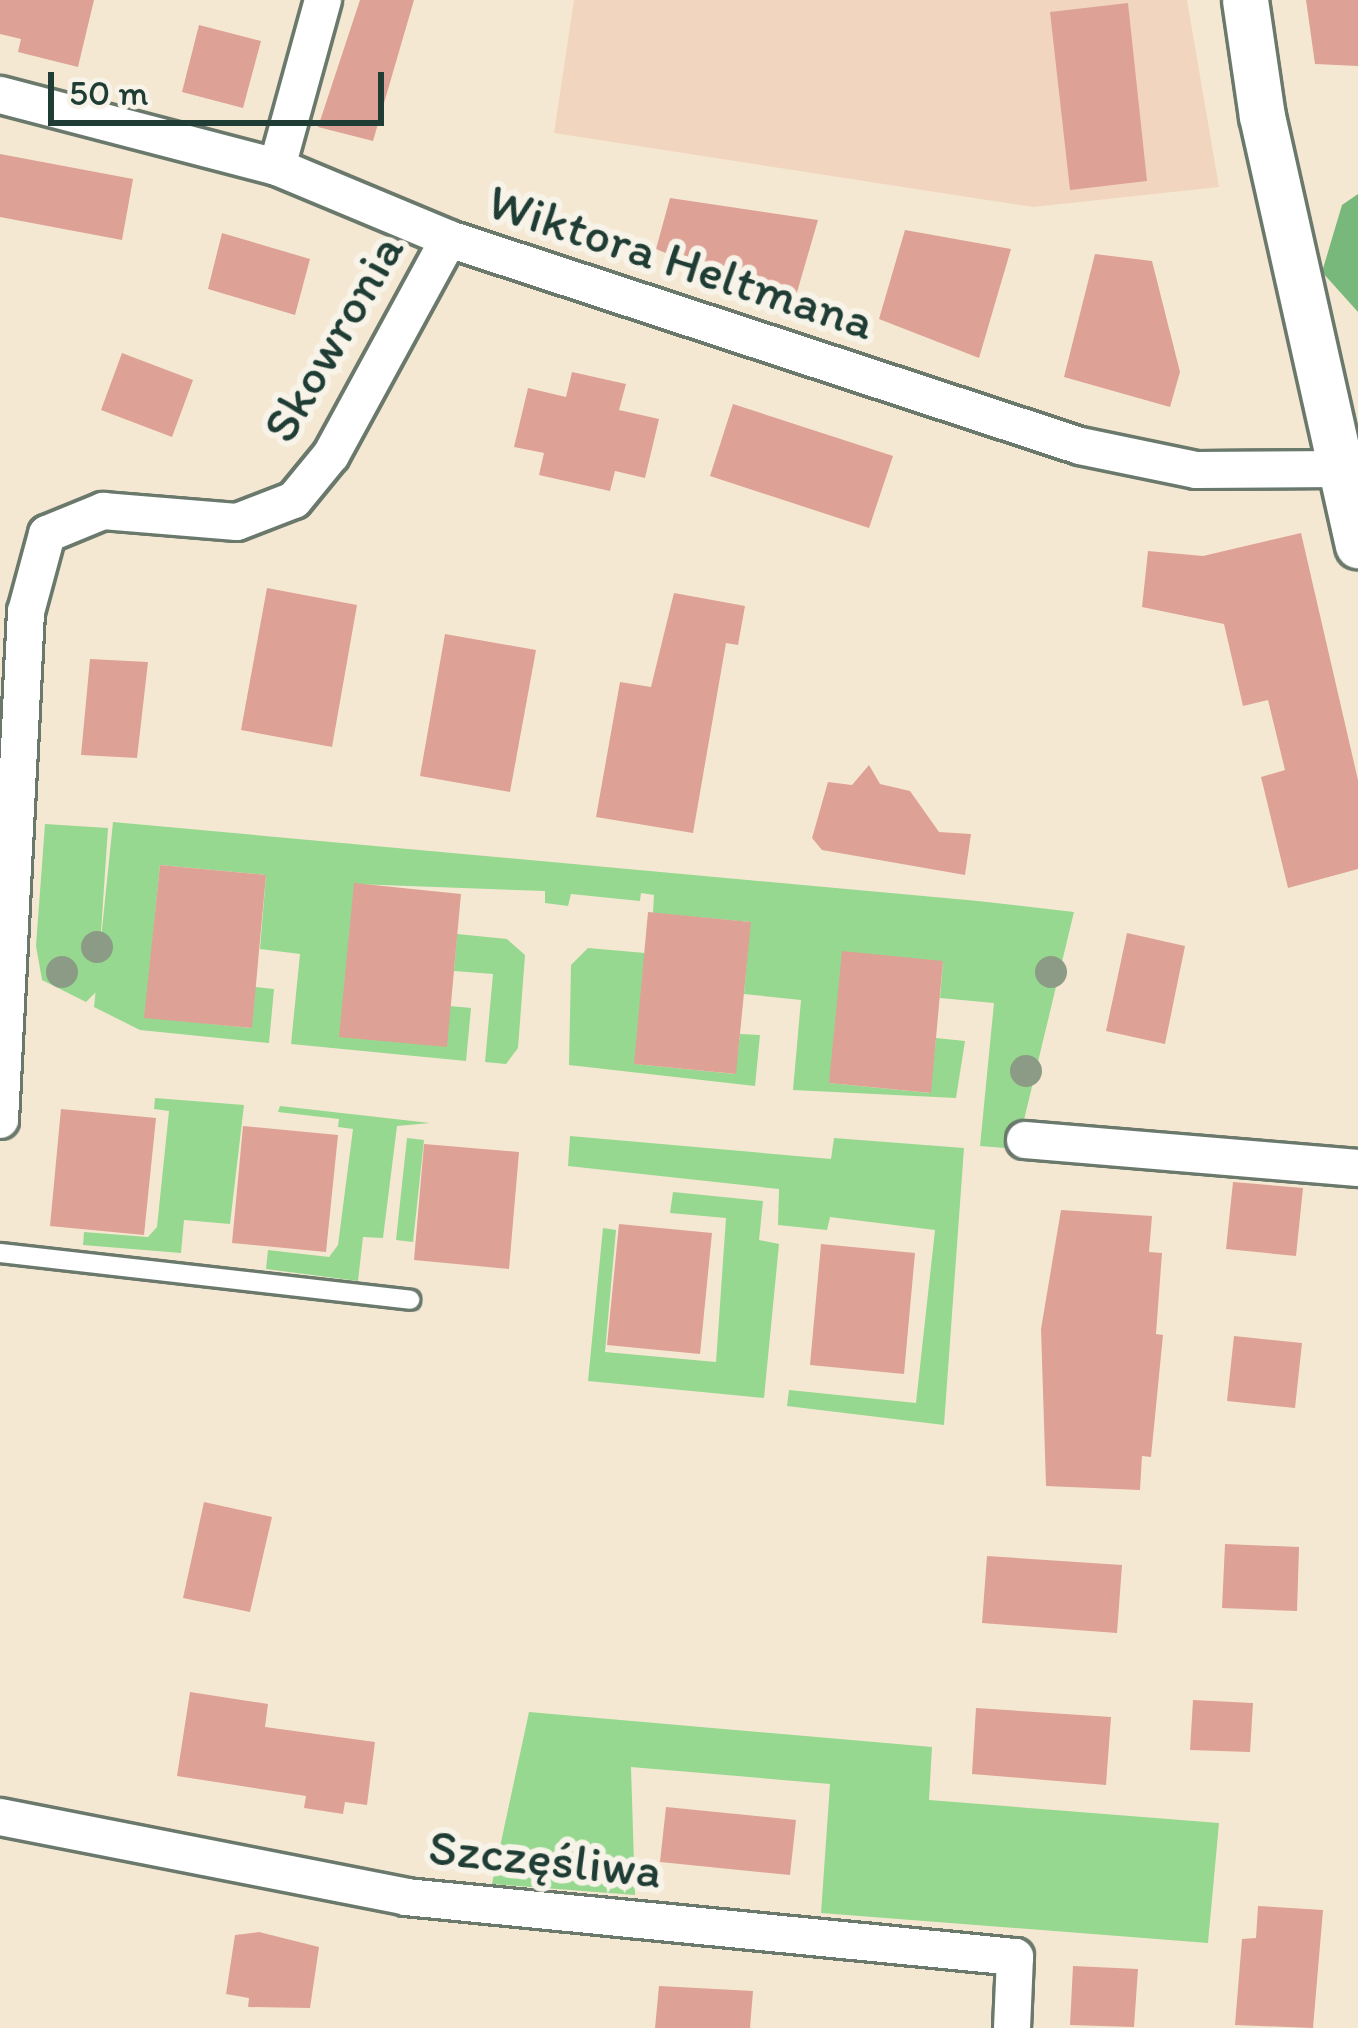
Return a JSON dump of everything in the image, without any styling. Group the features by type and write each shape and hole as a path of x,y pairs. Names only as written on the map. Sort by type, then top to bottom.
{"street":[{"path":"277,167 323,0"},
{"path":"1244,0 1262,116 1358,544"},
{"name":"Wiktora Heltmana","path":"0,95 277,167 449,238 1100,451 1196,470 1341,469"},
{"name":"Skowronia","path":"0,1120 26,612 46,534 103,512 237,522 294,500 331,455 449,238"},
{"path":"1025,1141 1358,1168"},
{"name":"Szczęśliwa","path":"0,1817 406,1897 1015,1957 1012,2028"}],"lane":[{"path":"0,1253 410,1300"}],"shaded area":[{"path":"574,0 1187,0 1219,187 1033,207 554,133"}],"green space":[{"path":"1358,194 1358,312 1322,272 1342,205"},
{"path":"113,822 1074,912 1017,1149 980,1146 994,1003 940,998 943,961 829,1083 930,1093 936,1038 965,1041 956,1098 793,1090 801,1000 744,994 750,922 653,913 654,895 641,893 640,901 571,894 568,906 545,903 545,891 354,884 450,1006 471,1008 466,1061 291,1044 300,954 260,949 266,875 160,865 145,1017 251,1028 255,987 274,989 269,1043 140,1030 94,1007"},
{"path":"45,824 108,828 97,991 86,1002 42,980 36,946"},
{"path":"457,934 507,939 525,955 518,1048 506,1064 485,1062 493,974 454,971"},
{"path":"588,948 645,953 635,1064 735,1074 740,1034 760,1035 755,1086 569,1065 571,965"},
{"path":"155,1098 244,1105 230,1224 184,1220 181,1253 83,1245 84,1232 148,1237 157,1227 169,1111 154,1109"},
{"path":"280,1106 430,1123 397,1126 383,1238 363,1237 358,1281 266,1269 268,1250 329,1257 338,1245 353,1129 338,1127 339,1119 278,1112"},
{"path":"570,1136 831,1159 834,1138 964,1148 944,1425 787,1406 789,1390 916,1403 935,1230 830,1217 827,1230 778,1225 779,1189 568,1166"},
{"path":"407,1138 424,1140 413,1242 396,1240"},
{"path":"673,1192 763,1201 759,1240 779,1244 764,1398 588,1381 603,1228 616,1230 605,1352 716,1362 726,1218 670,1213"},
{"path":"529,1712 932,1747 929,1800 1219,1823 1208,1943 821,1913 830,1784 631,1767 635,1895 492,1884"}],"building":[{"path":"0,0 94,0 78,67 18,52 21,39 0,34"},
{"path":"360,0 414,0 373,141 318,127"},
{"path":"1306,0 1358,0 1358,66 1315,64"},
{"path":"1128,3 1147,181 1070,190 1050,12"},
{"path":"199,25 261,41 243,108 182,92"},
{"path":"0,154 133,179 122,240 0,217"},
{"path":"670,198 818,220 793,306 656,249"},
{"path":"905,230 1011,249 979,358 879,319"},
{"path":"222,233 310,259 295,315 208,289"},
{"path":"1095,254 1152,261 1180,372 1170,407 1064,377"},
{"path":"122,353 193,380 172,437 101,410"},
{"path":"572,372 626,384 619,410 659,419 645,478 615,471 610,491 539,475 544,453 514,447 528,388 566,397"},
{"path":"733,404 893,456 869,528 710,476"},
{"path":"1301,533 1358,780 1358,869 1288,888 1261,777 1285,770 1268,700 1243,706 1224,624 1142,607 1148,551 1203,556"},
{"path":"267,588 357,605 332,747 241,730"},
{"path":"674,593 745,606 738,645 726,643 693,833 596,817 620,682 651,687"},
{"path":"445,634 536,650 510,792 420,776"},
{"path":"90,659 148,662 137,758 81,755"},
{"path":"869,765 880,784 910,791 939,832 971,834 965,875 822,850 812,838 828,782 852,785"},
{"path":"160,865 266,875 252,1028 144,1018"},
{"path":"354,883 461,894 447,1047 339,1037"},
{"path":"648,912 751,922 736,1074 634,1064"},
{"path":"1127,933 1185,946 1165,1044 1106,1031"},
{"path":"842,951 943,961 931,1093 829,1083"},
{"path":"61,1109 156,1118 144,1235 50,1226"},
{"path":"243,1126 338,1135 326,1252 232,1243"},
{"path":"424,1144 519,1152 509,1269 414,1260"},
{"path":"1233,1182 1303,1188 1296,1256 1226,1249"},
{"path":"1061,1210 1152,1216 1149,1252 1162,1253 1156,1334 1163,1335 1151,1457 1142,1456 1140,1490 1046,1486 1041,1329"},
{"path":"619,1224 712,1233 700,1354 607,1345"},
{"path":"821,1244 915,1253 904,1374 810,1365"},
{"path":"1234,1336 1302,1343 1295,1408 1227,1401"},
{"path":"204,1502 272,1517 250,1612 183,1598"},
{"path":"1225,1544 1299,1547 1297,1611 1222,1608"},
{"path":"987,1556 1122,1565 1117,1633 982,1623"},
{"path":"190,1692 268,1704 265,1727 375,1742 367,1805 345,1802 343,1814 304,1808 306,1796 177,1776"},
{"path":"1193,1700 1253,1703 1250,1752 1190,1750"},
{"path":"976,1708 1111,1717 1106,1785 972,1774"},
{"path":"666,1807 796,1820 790,1875 660,1862"},
{"path":"1258,1906 1323,1910 1313,2028 1235,2025 1242,1939 1256,1938"},
{"path":"259,1932 319,1947 310,2008 248,2007 249,1998 226,1994 235,1935"},
{"path":"1073,1966 1138,1969 1134,2027 1070,2025"},
{"path":"659,1986 753,1991 750,2028 655,2028"}]}
